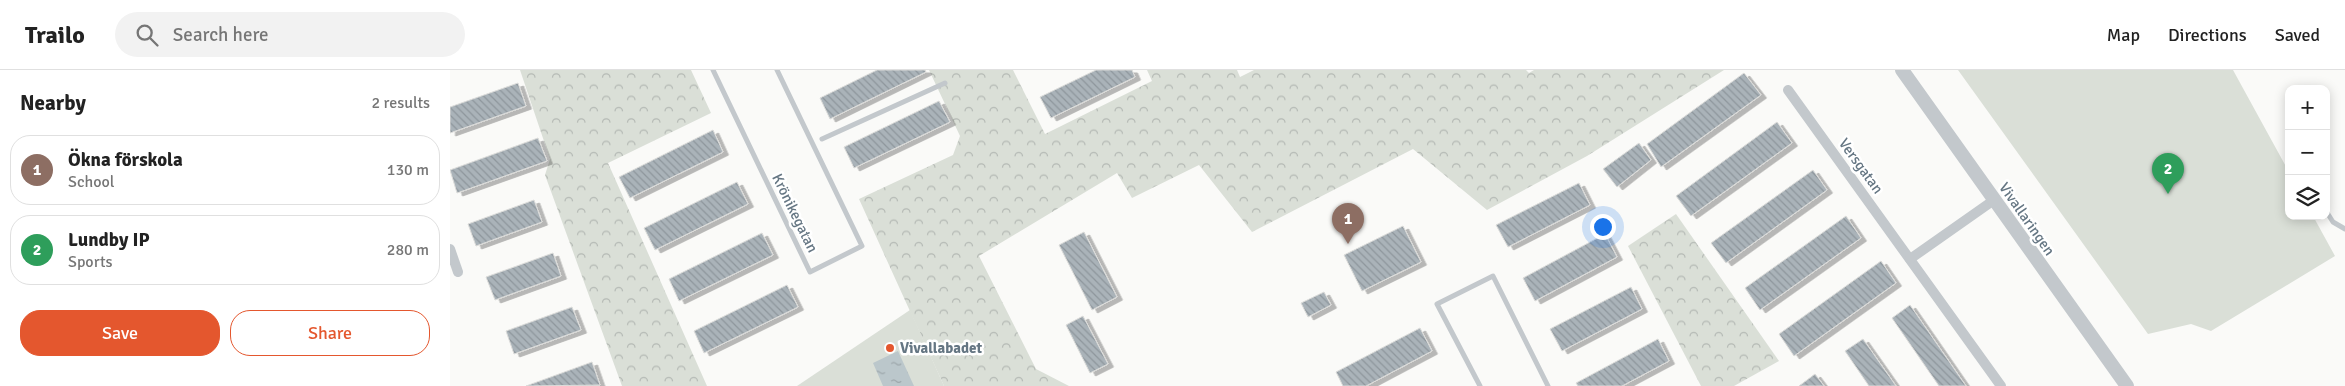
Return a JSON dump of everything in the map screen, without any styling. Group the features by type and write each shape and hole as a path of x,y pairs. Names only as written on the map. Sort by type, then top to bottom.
{"street":[{"name":"Vivallaringen","path":"1902,70 2127,386"},
{"name":"Versgatan","path":"1788,90 2000,386"},
{"path":"1910,260 1994,200"},
{"path":"450,248 458,272"}],"lane":[{"name":"Krönikegatan","path":"713,70 810,272 862,246 777,70"},
{"path":"822,139 944,83"},
{"path":"2330,218 2333,222 2345,229"},
{"path":"1480,386 1437,304 1493,276 1548,386"}],"green space":[{"path":"520,70 691,70 711,113 608,163 707,386 622,386 545,175 550,159"},
{"path":"929,70 1013,70 1045,134 1152,81 1147,70 1237,70 1240,77 1254,70 1526,70 1529,73 1534,70 1724,70 1587,156 1487,210 1413,149 1252,232 1199,165 1132,198 1117,173 979,256 1036,369 1069,386 944,386 859,199 953,155 960,136"},
{"path":"1958,70 2233,70 2285,165 2285,220 2315,220 2335,256 2211,331 2191,324 2148,334"},
{"path":"1676,214 1779,361 1734,386 1701,386 1628,246"},
{"name":"Vivallabadet","path":"910,310 944,386 797,386"}],"water":[{"path":"898,351 914,386 883,386 873,363"}],"building":[{"path":"877,70 925,70 926,72 830,119 820,98"},
{"path":"1096,70 1132,70 1135,77 1051,118 1040,97"},
{"path":"1744,73 1761,95 1661,167 1647,144"},
{"path":"518,83 526,106 450,133 450,107"},
{"path":"939,101 950,122 854,168 844,147"},
{"path":"1777,122 1792,143 1691,216 1676,196"},
{"path":"713,130 723,152 630,198 619,177"},
{"path":"538,138 547,161 457,193 450,170"},
{"path":"1639,143 1651,160 1617,187 1603,169"},
{"path":"1813,170 1827,190 1726,263 1711,243"},
{"path":"737,182 748,204 655,250 644,228"},
{"path":"1579,183 1590,205 1508,247 1496,225"},
{"path":"534,200 542,222 476,246 468,224"},
{"path":"1846,216 1861,238 1760,310 1745,288"},
{"path":"1403,226 1421,262 1362,291 1344,255"},
{"path":"1084,232 1117,297 1092,310 1059,245"},
{"path":"762,233 773,255 679,301 669,279"},
{"path":"1605,234 1617,257 1535,301 1523,278"},
{"path":"553,253 561,276 495,300 486,277"},
{"path":"1881,261 1896,283 1794,356 1779,334"},
{"path":"787,285 798,307 704,353 694,331"},
{"path":"1631,287 1642,309 1562,351 1550,329"},
{"path":"1324,292 1331,305 1308,317 1301,303"},
{"path":"1910,305 1966,386 1939,386 1892,318"},
{"path":"572,307 581,330 514,354 506,331"},
{"path":"1083,316 1108,364 1090,373 1066,325"},
{"path":"1420,328 1432,351 1366,386 1343,386 1336,372"},
{"path":"1658,339 1669,361 1622,386 1578,386 1576,383"},
{"path":"1863,339 1896,386 1869,386 1845,351"},
{"path":"592,362 600,385 526,386"},
{"path":"1815,374 1824,386 1799,386"}],"place":[{"name":"Lundby IP","path":"2168,194"},
{"name":"Ökna förskola","path":"1348,244"},
{"name":"Vivallabadet","path":"890,348"}]}
